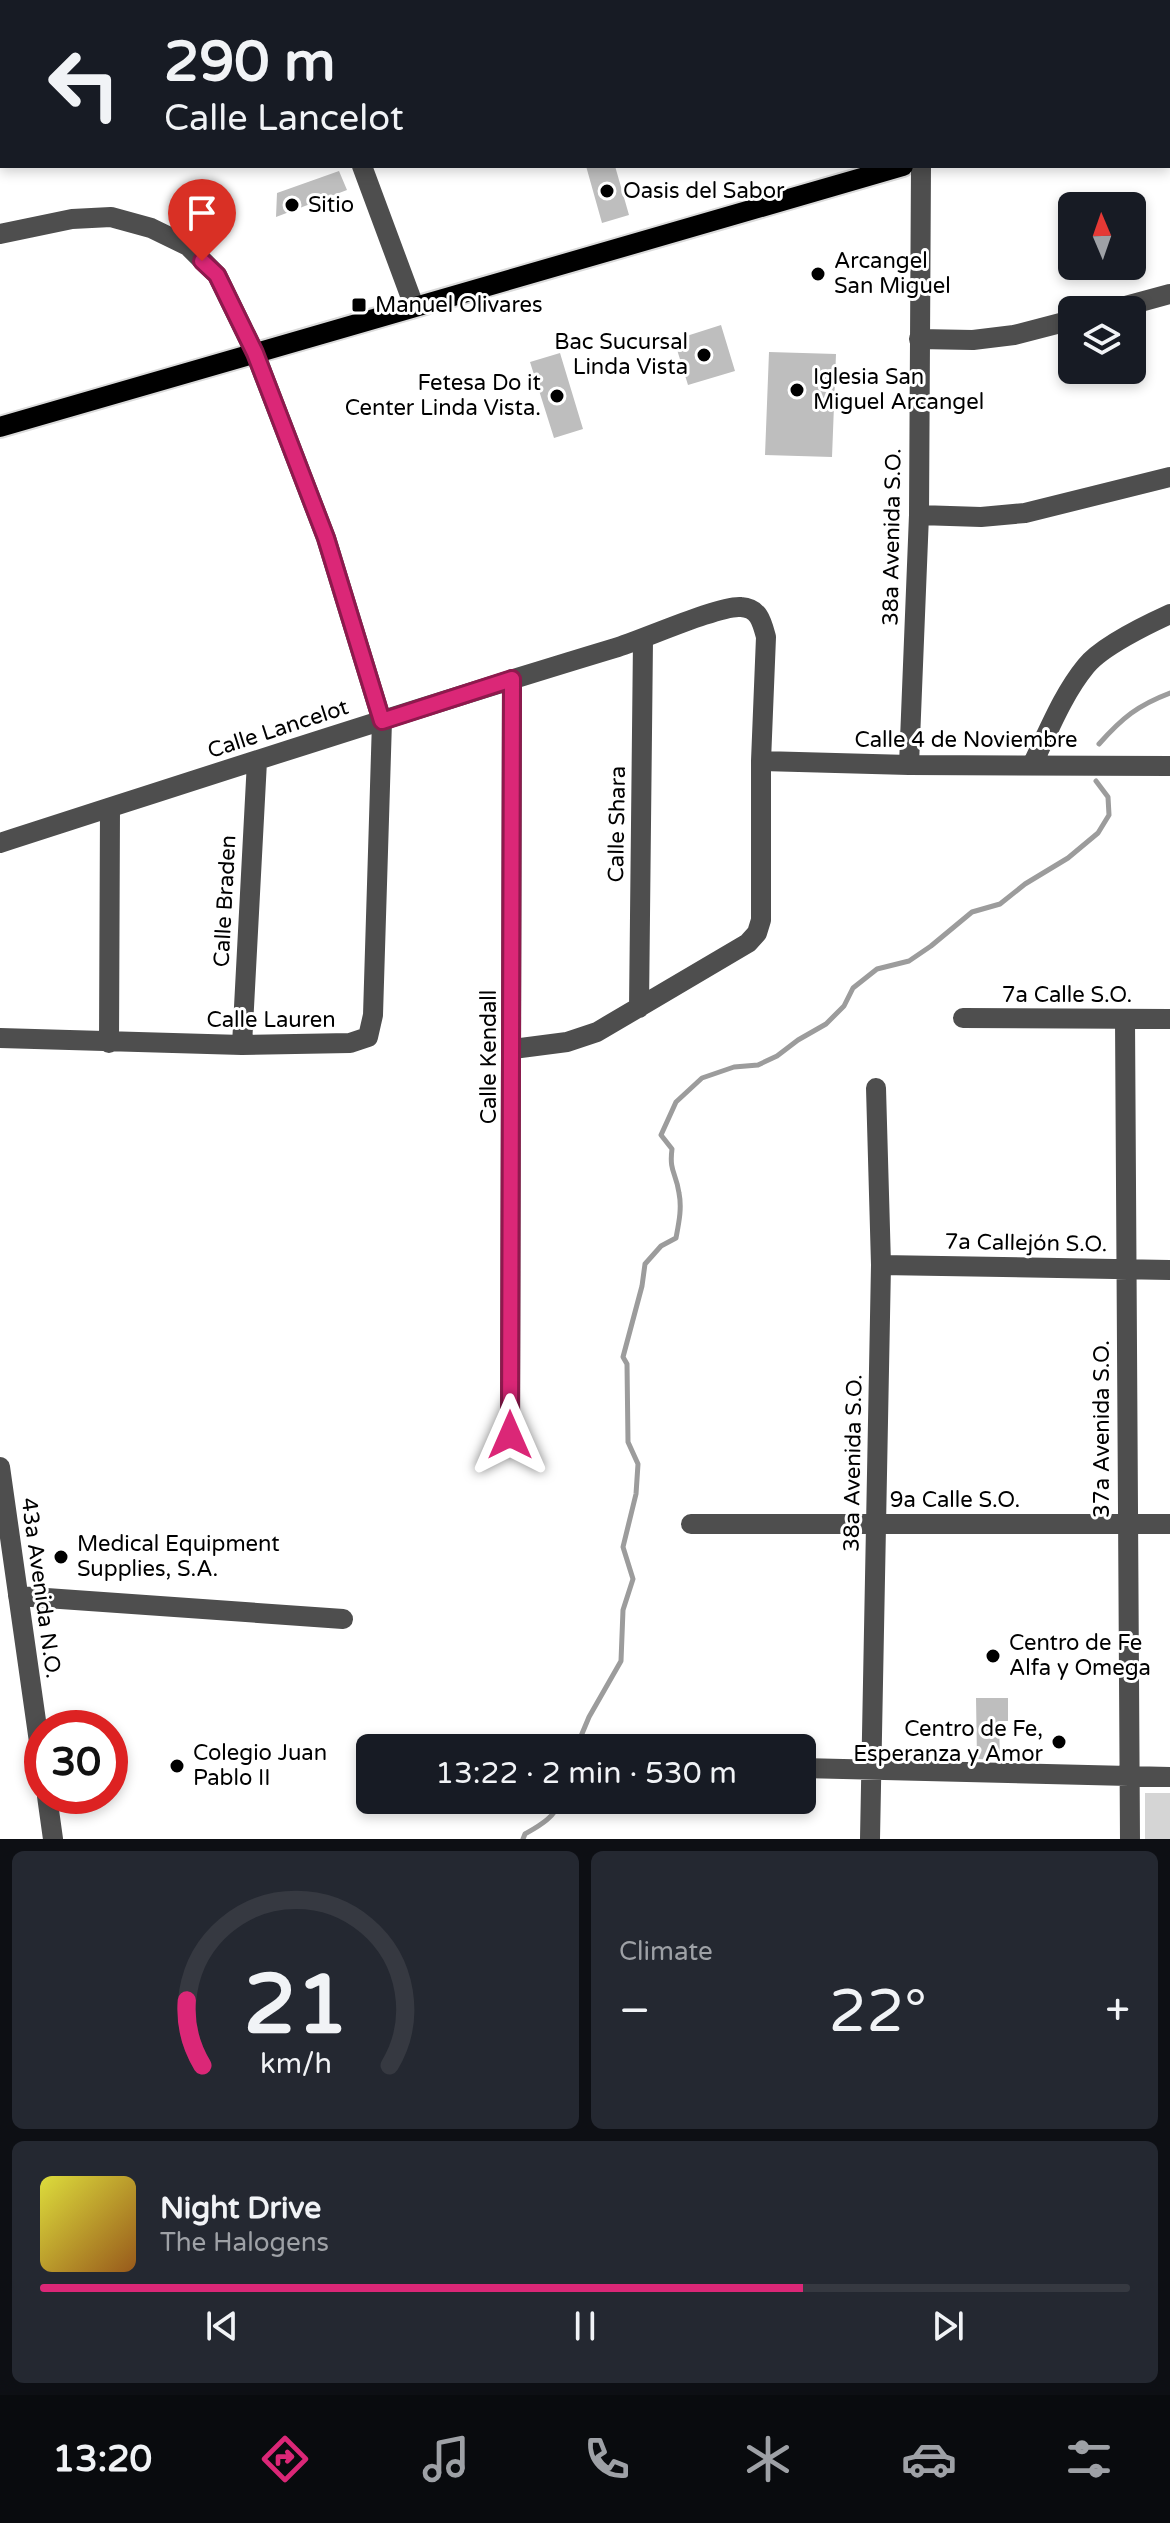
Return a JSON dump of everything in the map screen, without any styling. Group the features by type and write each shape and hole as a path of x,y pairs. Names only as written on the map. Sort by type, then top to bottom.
{"main road":[{"path":"0,427 896,168"}],"street":[{"path":"363,168 414,306"},
{"name":"38a Avenida S.O.","path":"909,765 919,515 921,168"},
{"path":"0,234 72,219 111,217 151,228 188,246 217,275 255,353 326,538 382,721"},
{"path":"1146,301 1170,294"},
{"path":"919,339 973,340 1014,335 1058,324"},
{"path":"919,515 981,517 1025,513 1170,477"},
{"name":"Calle Lancelot","path":"0,843 643,640 721,610 739,607 753,610 762,620 766,637 761,761"},
{"path":"1033,763 1058,711 1088,663 1139,629 1170,614"},
{"name":"Calle Shara","path":"639,1008 643,640"},
{"name":"Calle Kendall","path":"510,1435 512,679"},
{"name":"Calle Lauren","path":"0,1038 242,1045 350,1043 368,1037 373,1015 382,721"},
{"name":"Calle Braden","path":"242,1045 257,761"},
{"path":"513,1049 567,1042 597,1032 748,943 757,933 761,920 761,761"},
{"name":"Calle 4 de Noviembre","path":"761,761 1170,766"},
{"path":"109,1043 110,808"},
{"name":"7a Calle S.O.","path":"963,1018 1170,1019"},
{"name":"37a Avenida S.O.","path":"1125,1019 1130,1839"},
{"name":"38a Avenida S.O.","path":"870,1839 881,1265 876,1088"},
{"name":"7a Callejón S.O.","path":"881,1265 1170,1270"},
{"name":"43a Avenida N.O.","path":"0,1467 34,1710"},
{"name":"9a Calle S.O.","path":"691,1524 1170,1524"},
{"path":"18,1596 343,1619"},
{"path":"816,1768 1170,1777"},
{"path":"50,1814 53,1839"}],"shaded area":[{"path":"1145,1793 1170,1793 1170,1839 1145,1839"}],"building":[{"name":"Oasis del Sabor","path":"587,168 616,168 629,215 602,223"},
{"name":"Sitio","path":"339,171 347,190 276,217 277,193"},
{"name":"Bac Sucursal Linda Vista","path":"721,325 735,371 688,385 674,340"},
{"name":"Iglesia San Miguel Arcangel","path":"769,352 836,354 832,457 765,455"},
{"name":"Fetesa Do it Center Linda Vista.","path":"560,353 583,429 554,438 530,362"},
{"path":"976,1698 1008,1698 1008,1721 999,1721 1000,1760 977,1759"}],"waterway":[{"path":"1099,744 1131,713 1170,693"},
{"path":"582,1734 621,1661 623,1610 633,1579 623,1547 636,1494 638,1464 628,1442 627,1364 623,1357 645,1264 661,1246 676,1238 680,1199 672,1167 672,1149 661,1135 676,1102 702,1078 734,1067 758,1065 777,1056 826,1024 844,1006 853,988 877,969 909,961 972,912 1000,904 1025,884 1068,858 1098,833 1109,815 1108,797 1096,781"},
{"path":"523,1839 525,1834 552,1814"}],"place":[{"name":"Oasis del Sabor","path":"607,191"},
{"name":"Sitio","path":"292,205"},
{"name":"Arcangel San Miguel","path":"818,274"},
{"name":"Manuel Olivares","path":"359,305"},
{"name":"Bac Sucursal Linda Vista","path":"704,355"},
{"name":"Iglesia San Miguel Arcangel","path":"797,390"},
{"name":"Fetesa Do it Center Linda Vista.","path":"557,396"},
{"name":"Medical Equipment Supplies, S.A.","path":"61,1557"},
{"name":"Centro de Fe Alfa y Omega","path":"993,1656"},
{"name":"Centro de Fe, Esperanza y Amor","path":"1059,1742"},
{"name":"Colegio Juan Pablo II","path":"177,1766"}],"route":[{"path":"202,261 217,275 255,353 326,538 382,721 512,679 510,1435"}]}
